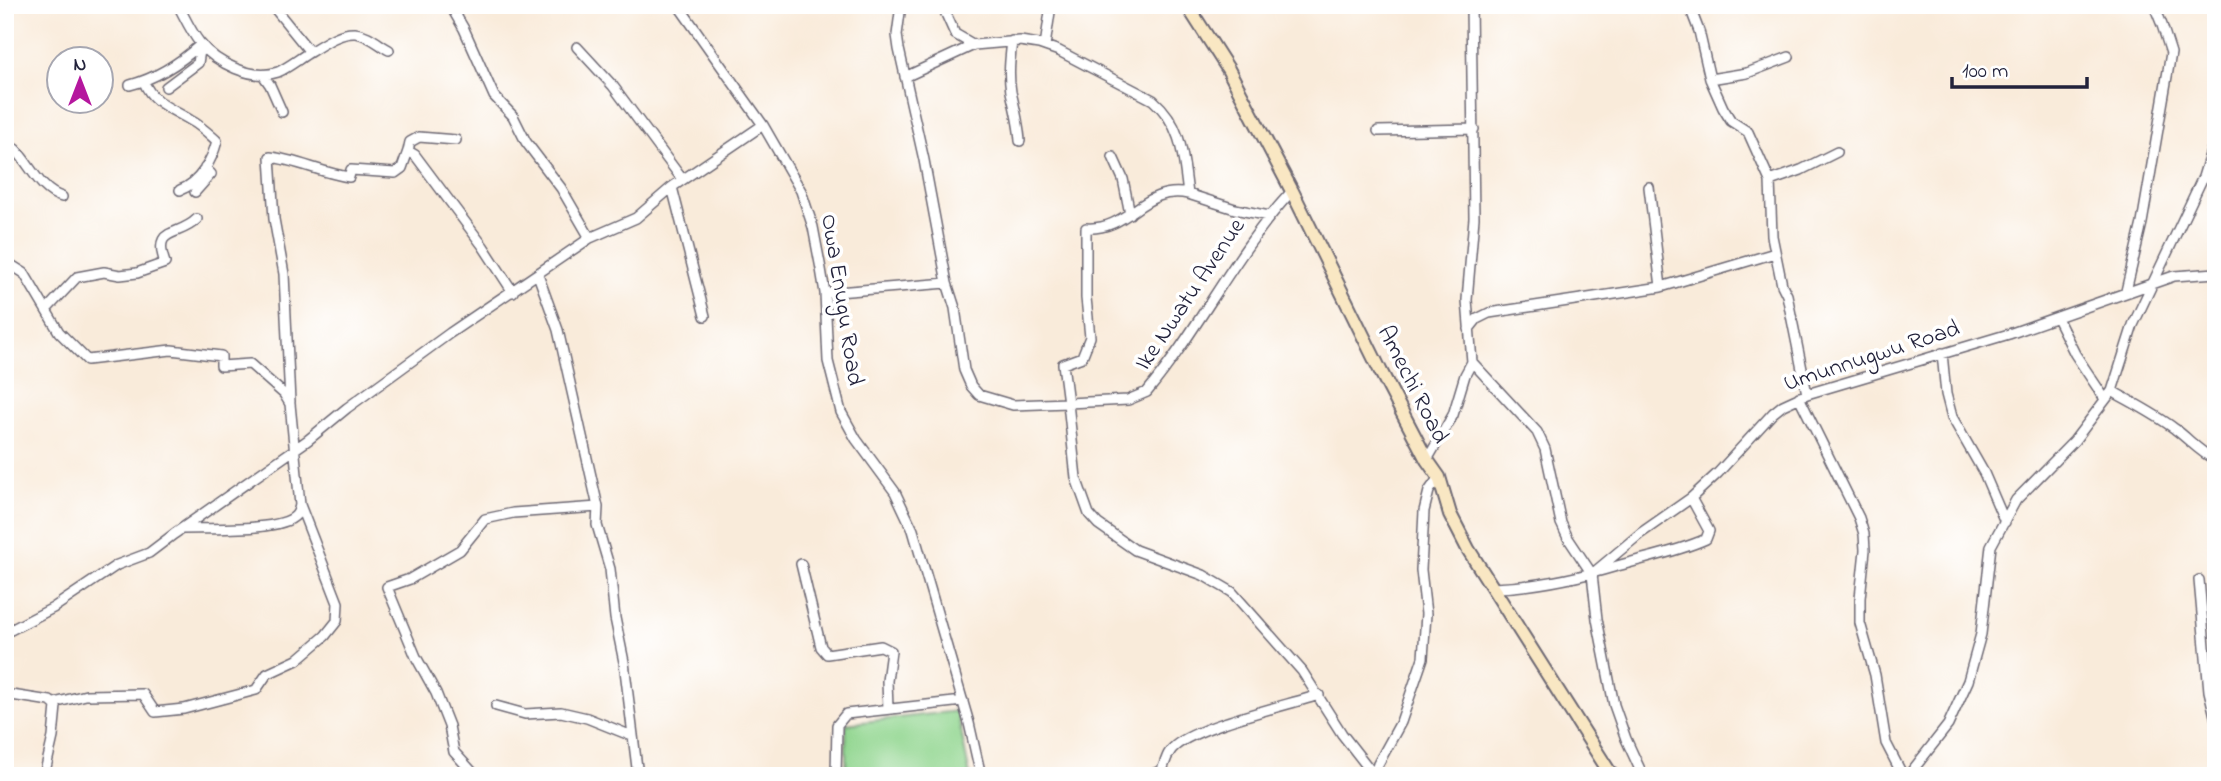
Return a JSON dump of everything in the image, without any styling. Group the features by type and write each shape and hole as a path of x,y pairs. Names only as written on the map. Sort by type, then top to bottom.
{"main road":[{"name":"Amechi Road","path":"1186,5 1228,69 1292,191 1381,372 1427,460 1439,477 1450,514 1468,549 1612,776"}],"street":[{"path":"178,5 201,44 230,65 250,74 263,75 280,71 325,42 352,33 366,36 389,50"},
{"path":"272,5 310,52"},
{"path":"450,5 464,29 494,96 513,116 526,142 561,188 590,238"},
{"name":"Owa Enugu Road","path":"678,5 763,125 804,198 813,227 825,293 828,361 841,412 856,439 905,509 922,553 981,776"},
{"name":"Ike Nwatu Avenue","path":"901,5 897,35 905,77 947,283 955,308 964,370 971,386 979,395 1013,405 1128,400 1147,393 1269,216 1292,191"},
{"path":"943,5 955,34 974,45"},
{"path":"1045,46 1051,5"},
{"path":"1427,460 1453,415 1465,374 1472,362 1467,300 1474,218 1471,5"},
{"path":"1689,5 1699,31 1710,79 1731,121 1748,132 1770,181 1775,253 1787,295 1803,395 1864,534 1860,623 1875,675 1886,743 1905,776 1948,724 1968,681 1981,634 1992,546 2025,490 2074,441 2112,391 2133,326 2203,177 2216,135"},
{"path":"2126,291 2141,223 2171,53 2154,5"},
{"path":"1012,41 1011,90 1018,116 1020,141"},
{"path":"905,77 974,45 1020,41 1045,46 1153,100 1164,109 1173,121 1180,140 1188,194"},
{"path":"130,85 144,82 181,62 201,44"},
{"path":"166,87 198,63 201,44"},
{"path":"577,47 613,86 682,179"},
{"path":"1710,79 1747,73 1789,57"},
{"path":"263,75 282,112"},
{"path":"144,82 155,100 198,125 217,141 205,168 190,187 180,190"},
{"path":"5,633 53,608 117,565 149,553 439,341 590,238 636,218 682,179 763,125"},
{"path":"1378,131 1474,129"},
{"path":"456,140 419,137 411,142 412,153 483,246 513,292"},
{"path":"5,151 15,149 37,179 54,195 62,197"},
{"path":"1770,181 1801,170 1837,152"},
{"path":"5,694 54,704 86,695 143,694 155,712 184,709 256,690 267,674 297,660 325,636 337,621 338,603 300,505 290,404 284,274 274,219 270,157 349,177 351,170 395,173 412,153"},
{"path":"1113,157 1123,179 1130,214"},
{"path":"195,192 211,174 205,168"},
{"path":"672,187 705,316"},
{"path":"1649,187 1661,287"},
{"path":"1269,216 1175,192 1161,194 1105,228 1086,228 1086,298 1090,337 1082,357 1063,364 1076,478 1089,514 1098,524 1135,550 1203,575 1232,592 1302,671 1342,734 1374,775"},
{"path":"47,309 77,277 104,272 120,275 136,273 165,263 161,253 161,241 166,235 190,226 197,219"},
{"path":"1469,329 1477,319 1489,313 1661,287 1775,253"},
{"path":"5,261 24,273 60,332 87,360 171,350 221,356 221,366 250,364 284,394 290,404"},
{"name":"Umunnugwu Road","path":"1592,574 1641,533 1691,498 1773,413 1803,395 2009,334 2174,276 2216,272"},
{"path":"538,275 558,330 598,507 597,526 610,569 638,776"},
{"path":"825,293 947,283"},
{"path":"2057,318 2075,354 2105,399"},
{"path":"1942,353 1946,394 1952,417 1984,473 2005,522"},
{"path":"1472,362 1537,432 1545,449 1562,523 1568,538 1592,574 1597,619 1614,705 1643,776"},
{"path":"2112,391 2162,420 2216,460"},
{"path":"1374,775 1401,722 1423,658 1426,614 1420,570 1424,511 1429,491 1439,477"},
{"path":"1493,588 1592,574 1672,553 1706,539 1709,531 1691,498"},
{"path":"181,529 270,526 293,518 300,505"},
{"path":"476,776 454,752 449,726 436,693 416,657 387,587 410,579 460,550 485,519 513,513 598,507"},
{"path":"800,564 821,648 827,654 881,646 891,651 887,681 888,709"},
{"path":"2199,580 2209,691 2216,720"},
{"path":"1149,776 1162,770 1168,753 1187,739 1319,695"},
{"path":"836,776 838,725 846,714 963,701"},
{"path":"44,776 53,737 56,711 54,704"},
{"path":"496,706 525,714 561,712 587,718 632,736"}],"green space":[{"path":"957,711 970,776 846,776 846,724"}]}
